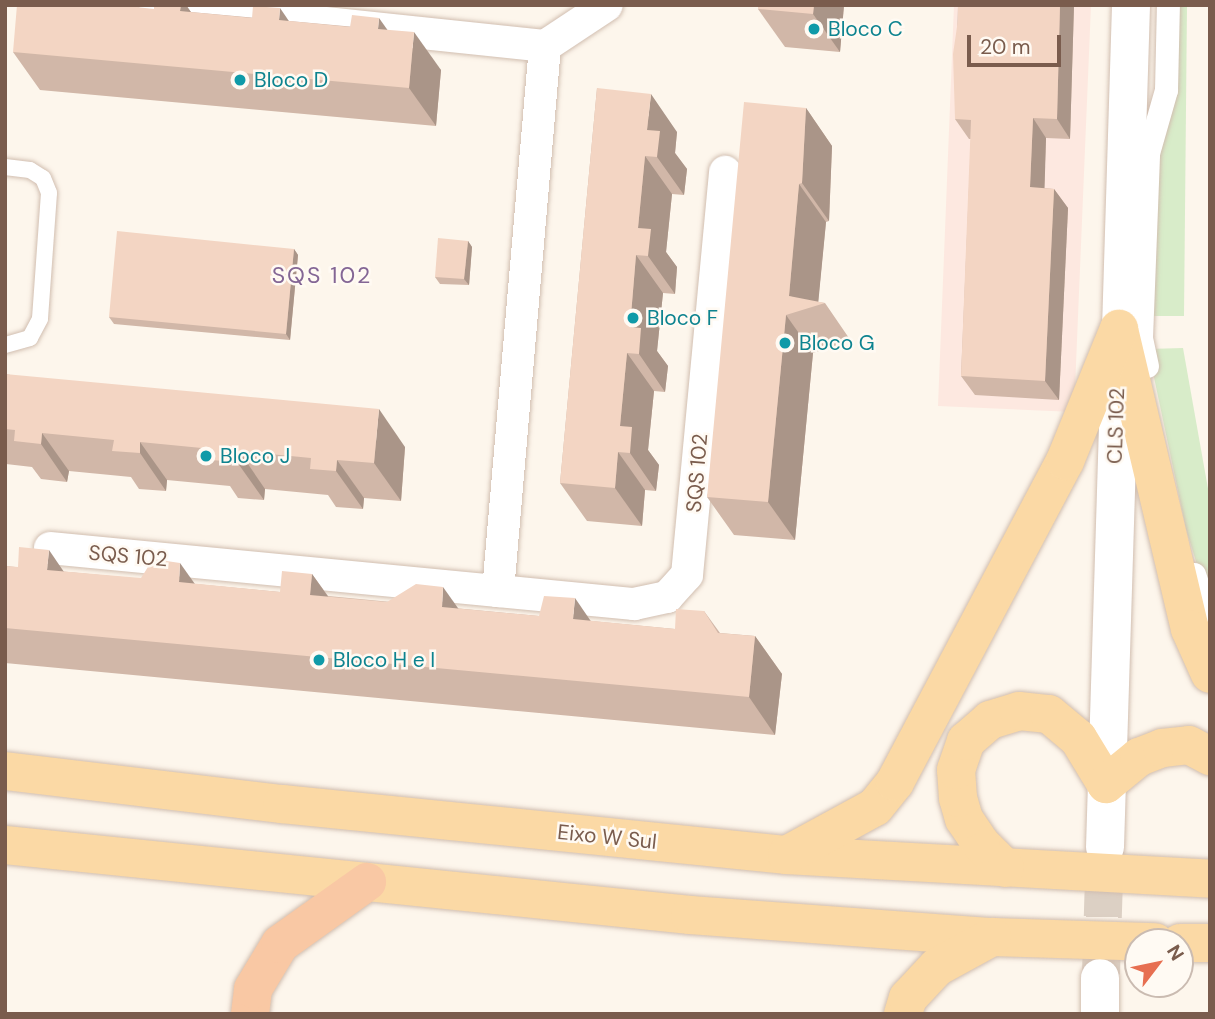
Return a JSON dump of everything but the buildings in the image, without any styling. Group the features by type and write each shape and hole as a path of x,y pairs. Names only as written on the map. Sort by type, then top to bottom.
{"highway":[{"path":"250,1014 253,989 280,944 367,882"}],"main road":[{"name":"CLS 102","path":"1105,847 1131,5"},
{"path":"1119,329 1190,629 1210,674"},
{"path":"787,855 876,807 895,782 1065,461 1119,329"},
{"path":"1005,868 964,819 958,798 956,770 965,741 990,720 1019,711 1049,715 1078,738 1106,784 1139,757 1162,748 1189,745 1210,756"},
{"name":"Eixo W Sul","path":"5,771 282,804 787,855 1192,878"},
{"path":"5,845 690,915 992,937 1124,942"},
{"path":"1192,878 1210,854"},
{"path":"903,1014 908,998 937,967 992,937"}],"street":[{"path":"155,5 545,46 607,5"},
{"path":"1168,5 1166,90 1148,153 1141,338 1180,526 1210,622"},
{"path":"498,591 545,46"},
{"name":"SQS 102","path":"50,548 634,604 667,597 687,575 725,172"}],"lane":[{"path":"5,167 30,170 43,178 49,193 40,319 30,338 5,345"}],"shaded area":[{"path":"954,5 1091,5 1074,412 938,406"}],"green space":[{"path":"1172,5 1187,5 1184,316 1146,316 1151,153"},
{"path":"1183,348 1210,500 1210,607 1186,529 1148,349"}],"tunnel":[{"path":"1101,974 1105,847"}],"place":[{"name":"Bloco C","path":"814,29"},
{"name":"Bloco D","path":"240,80"},
{"name":"Bloco F","path":"633,318"},
{"name":"Bloco G","path":"785,343"},
{"name":"Bloco J","path":"206,456"},
{"name":"Bloco H e I","path":"319,660"}],"district":[{"name":"SQS 102","path":"322,275"}]}
